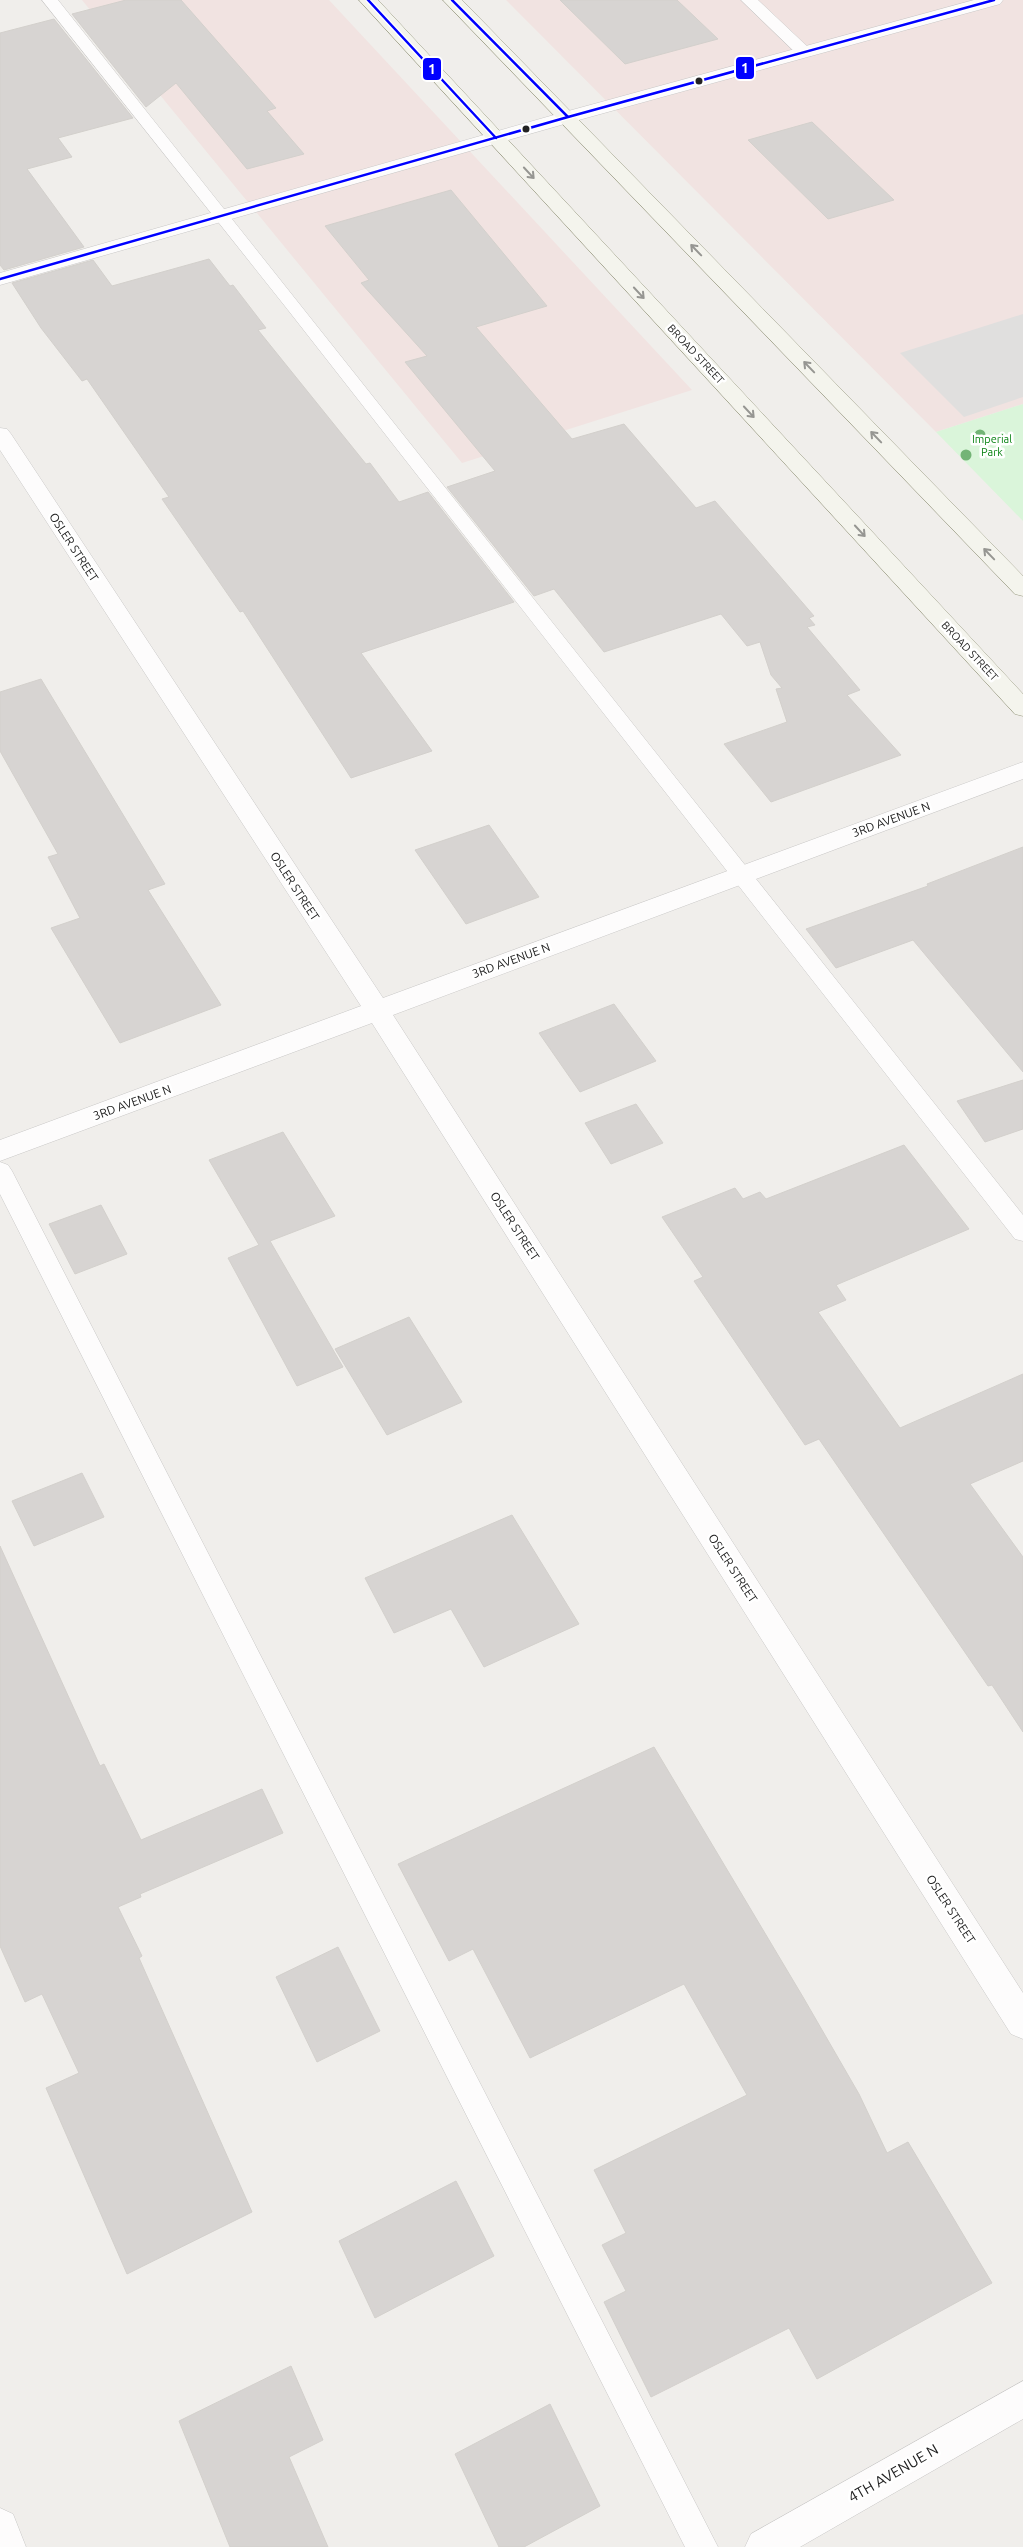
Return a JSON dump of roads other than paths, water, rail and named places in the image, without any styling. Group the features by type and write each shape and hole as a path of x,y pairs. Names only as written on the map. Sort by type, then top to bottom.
{"main road":[{"name":"BROAD STREET","path":"368,0 1023,708"},
{"path":"452,0 568,117 1023,589"}],"street":[{"path":"0,279 568,117 994,0"},
{"name":"OSLER STREET","path":"0,434 377,1010 1023,2022"},
{"name":"3RD AVENUE N","path":"0,1151 1023,770"},
{"name":"4TH AVENUE N","path":"764,2547 1023,2399"},
{"path":"0,2527 7,2547"}],"lane":[{"path":"50,0 224,216 740,876 1023,1232"},
{"path":"749,0 805,53"},
{"path":"0,1170 702,2547"}],"park label":[{"name":"Imperial Park","path":"992,445"}]}
